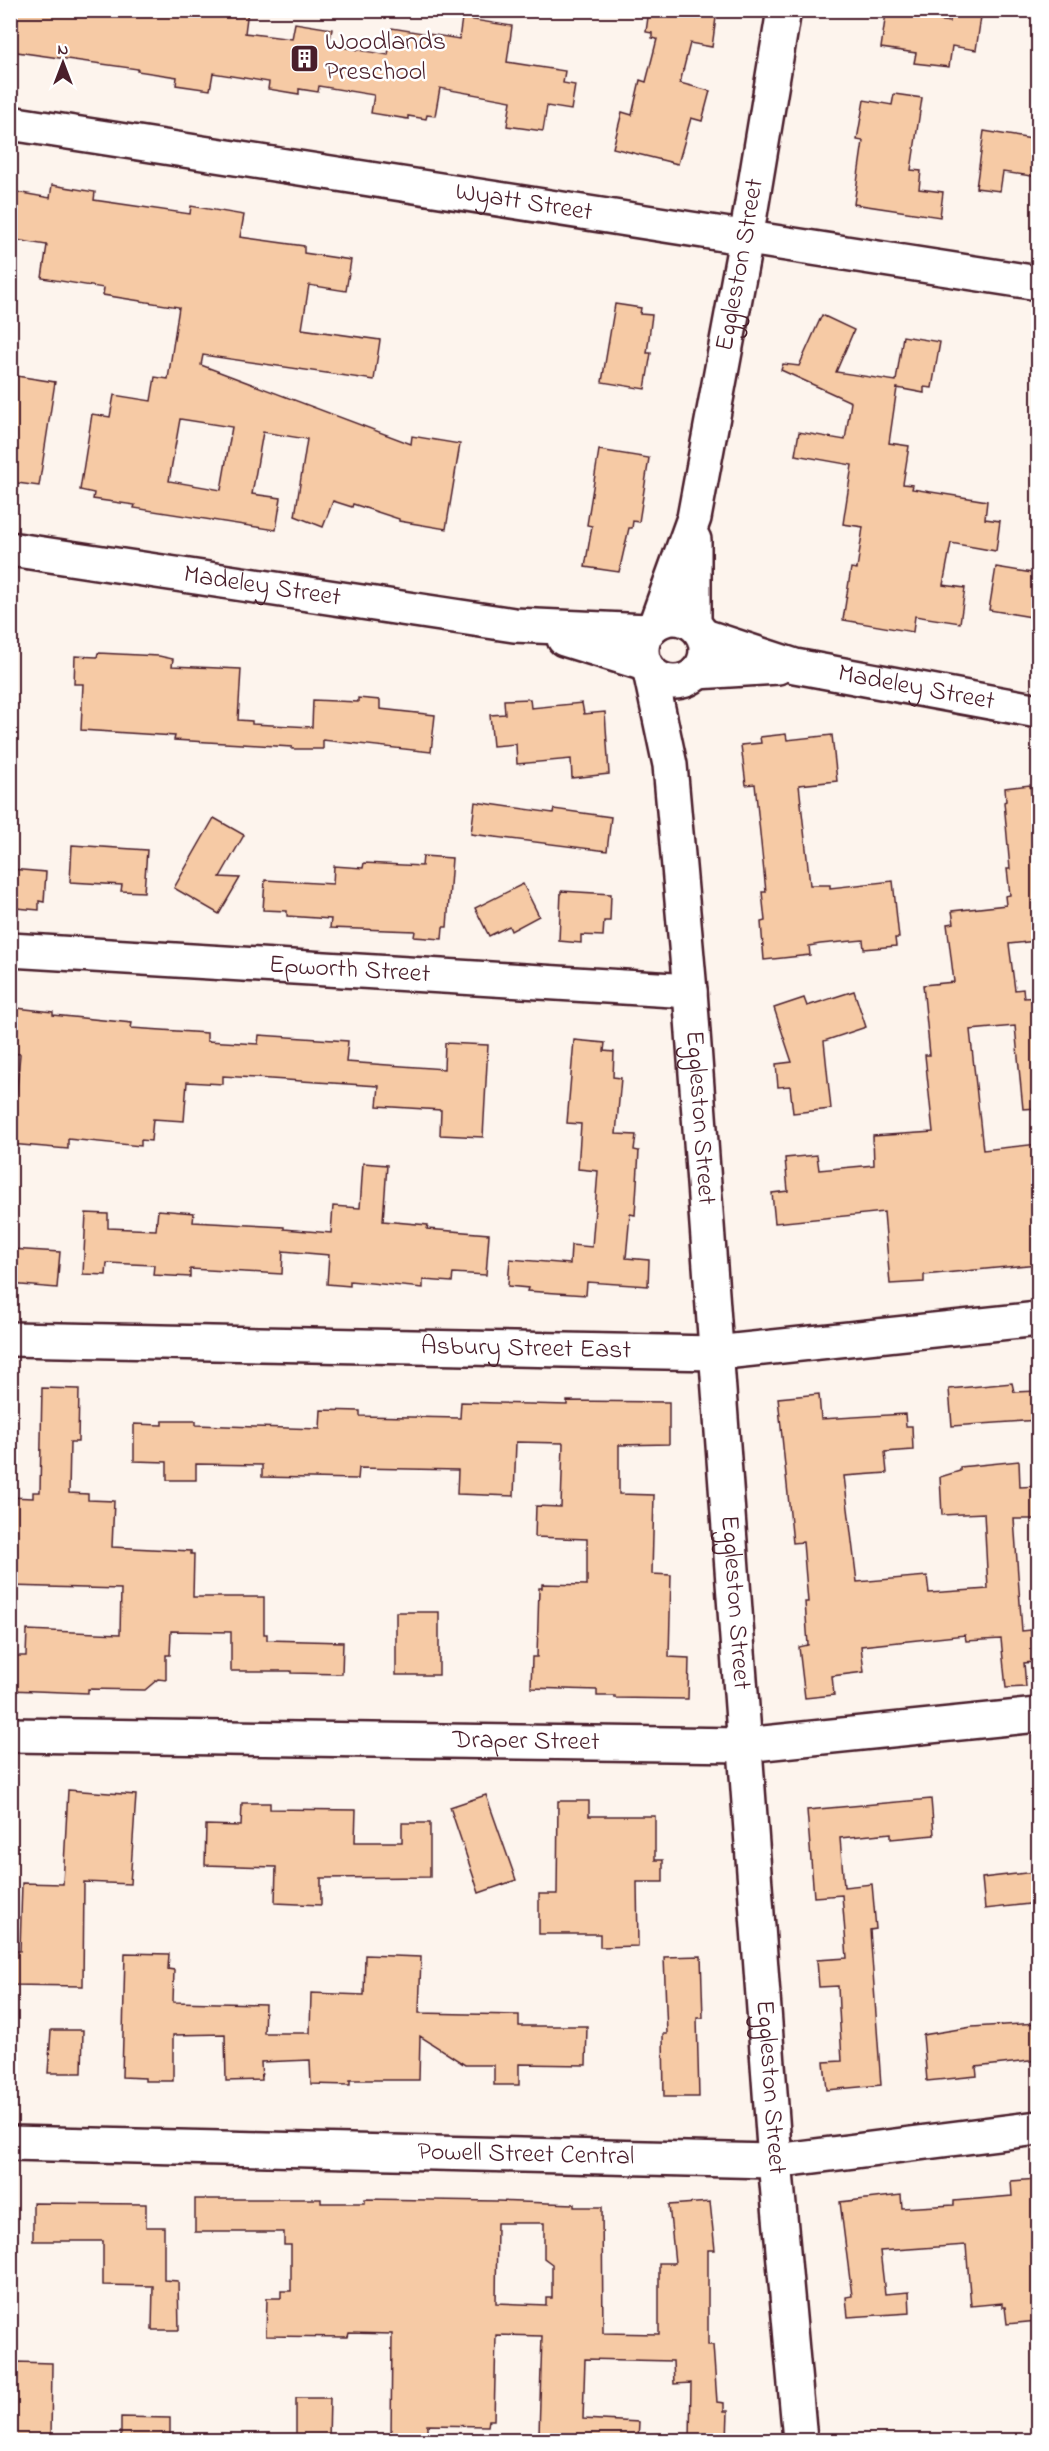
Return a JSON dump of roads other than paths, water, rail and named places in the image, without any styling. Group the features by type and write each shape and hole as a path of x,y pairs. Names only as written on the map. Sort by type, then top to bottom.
{"street":[{"name":"Eggleston Street","path":"652,627 694,518 746,239 784,10"},
{"name":"Wyatt Street","path":"10,123 1038,283"},
{"name":"Eggleston Street","path":"694,518 699,630"},
{"name":"Madeley Street","path":"10,549 514,625 652,627"},
{"path":"675,618 699,630 706,655 692,676 666,680 648,667 642,652 643,641 652,627 675,618"},
{"name":"Madeley Street","path":"514,625 648,667"},
{"name":"Madeley Street","path":"699,630 795,666 1038,711"},
{"name":"Madeley Street","path":"692,676 795,666"},
{"name":"Eggleston Street","path":"648,667 670,765 690,992 775,2161 800,2440"},
{"name":"Eggleston Street","path":"670,765 692,676"},
{"name":"Epworth Street","path":"10,950 690,992"},
{"name":"Asbury Street East","path":"10,1339 715,1353 1038,1319"},
{"name":"Draper Street","path":"10,1735 744,1745 1038,1715"},
{"name":"Powell Street Central","path":"10,2143 775,2161 1038,2128"}],"place":[{"name":"Woodlands Preschool","path":"304,58"}]}
